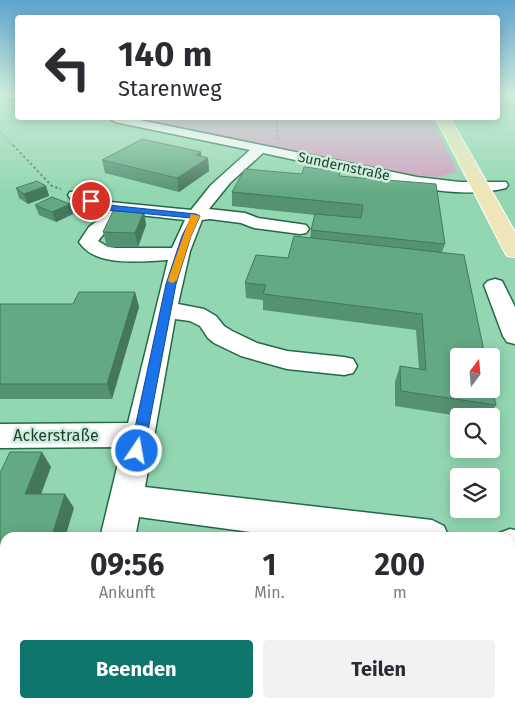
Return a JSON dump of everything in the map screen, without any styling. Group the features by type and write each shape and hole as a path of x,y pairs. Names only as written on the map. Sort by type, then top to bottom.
{"main road":[{"path":"450,127 493,185 515,250"}],"street":[{"name":"Sundernstraße","path":"159,127 426,182 454,186 493,185"},
{"path":"118,532 141,435 171,284 181,254 196,216 206,200 269,150"},
{"path":"76,195 107,207 196,216 219,215 245,218 254,223 300,229"},
{"path":"127,209 102,225 92,235 88,242 91,248 99,252 116,254 181,254"},
{"path":"495,285 515,336"},
{"path":"166,310 196,314 208,321 216,332 223,337 250,350 287,360 344,366"},
{"name":"Ackerstraße","path":"0,436 141,435"},
{"path":"126,500 384,532"}],"path":[{"path":"269,150 279,150 277,127"},
{"path":"0,132 52,186 76,195"}],"shaded area":[{"path":"176,127 436,127 457,172 438,177 384,171"}],"building":[{"path":"142,139 201,152 196,155 208,158 177,178 102,160"},
{"path":"304,167 340,171 339,176 436,184 445,244 311,230 315,214 361,218 363,205 232,192 245,169 302,174"},
{"path":"37,181 46,186 24,194 16,188"},
{"path":"52,197 70,204 52,212 35,205"},
{"path":"113,211 144,211 135,233 103,232"},
{"path":"294,236 464,255 483,348 450,348 450,398 494,398 496,405 401,391 400,366 426,370 422,314 263,294 266,285 245,283 256,255 288,258"},
{"path":"79,292 135,292 107,384 0,384 0,304 73,304"},
{"path":"10,452 42,452 25,494 65,494 53,532 0,532 0,473"}],"slow traffic":[{"path":"173,280 186,236 196,216 194,216"}],"route":[{"path":"91,201 107,207 196,216 186,236 171,284 137,451"}]}
